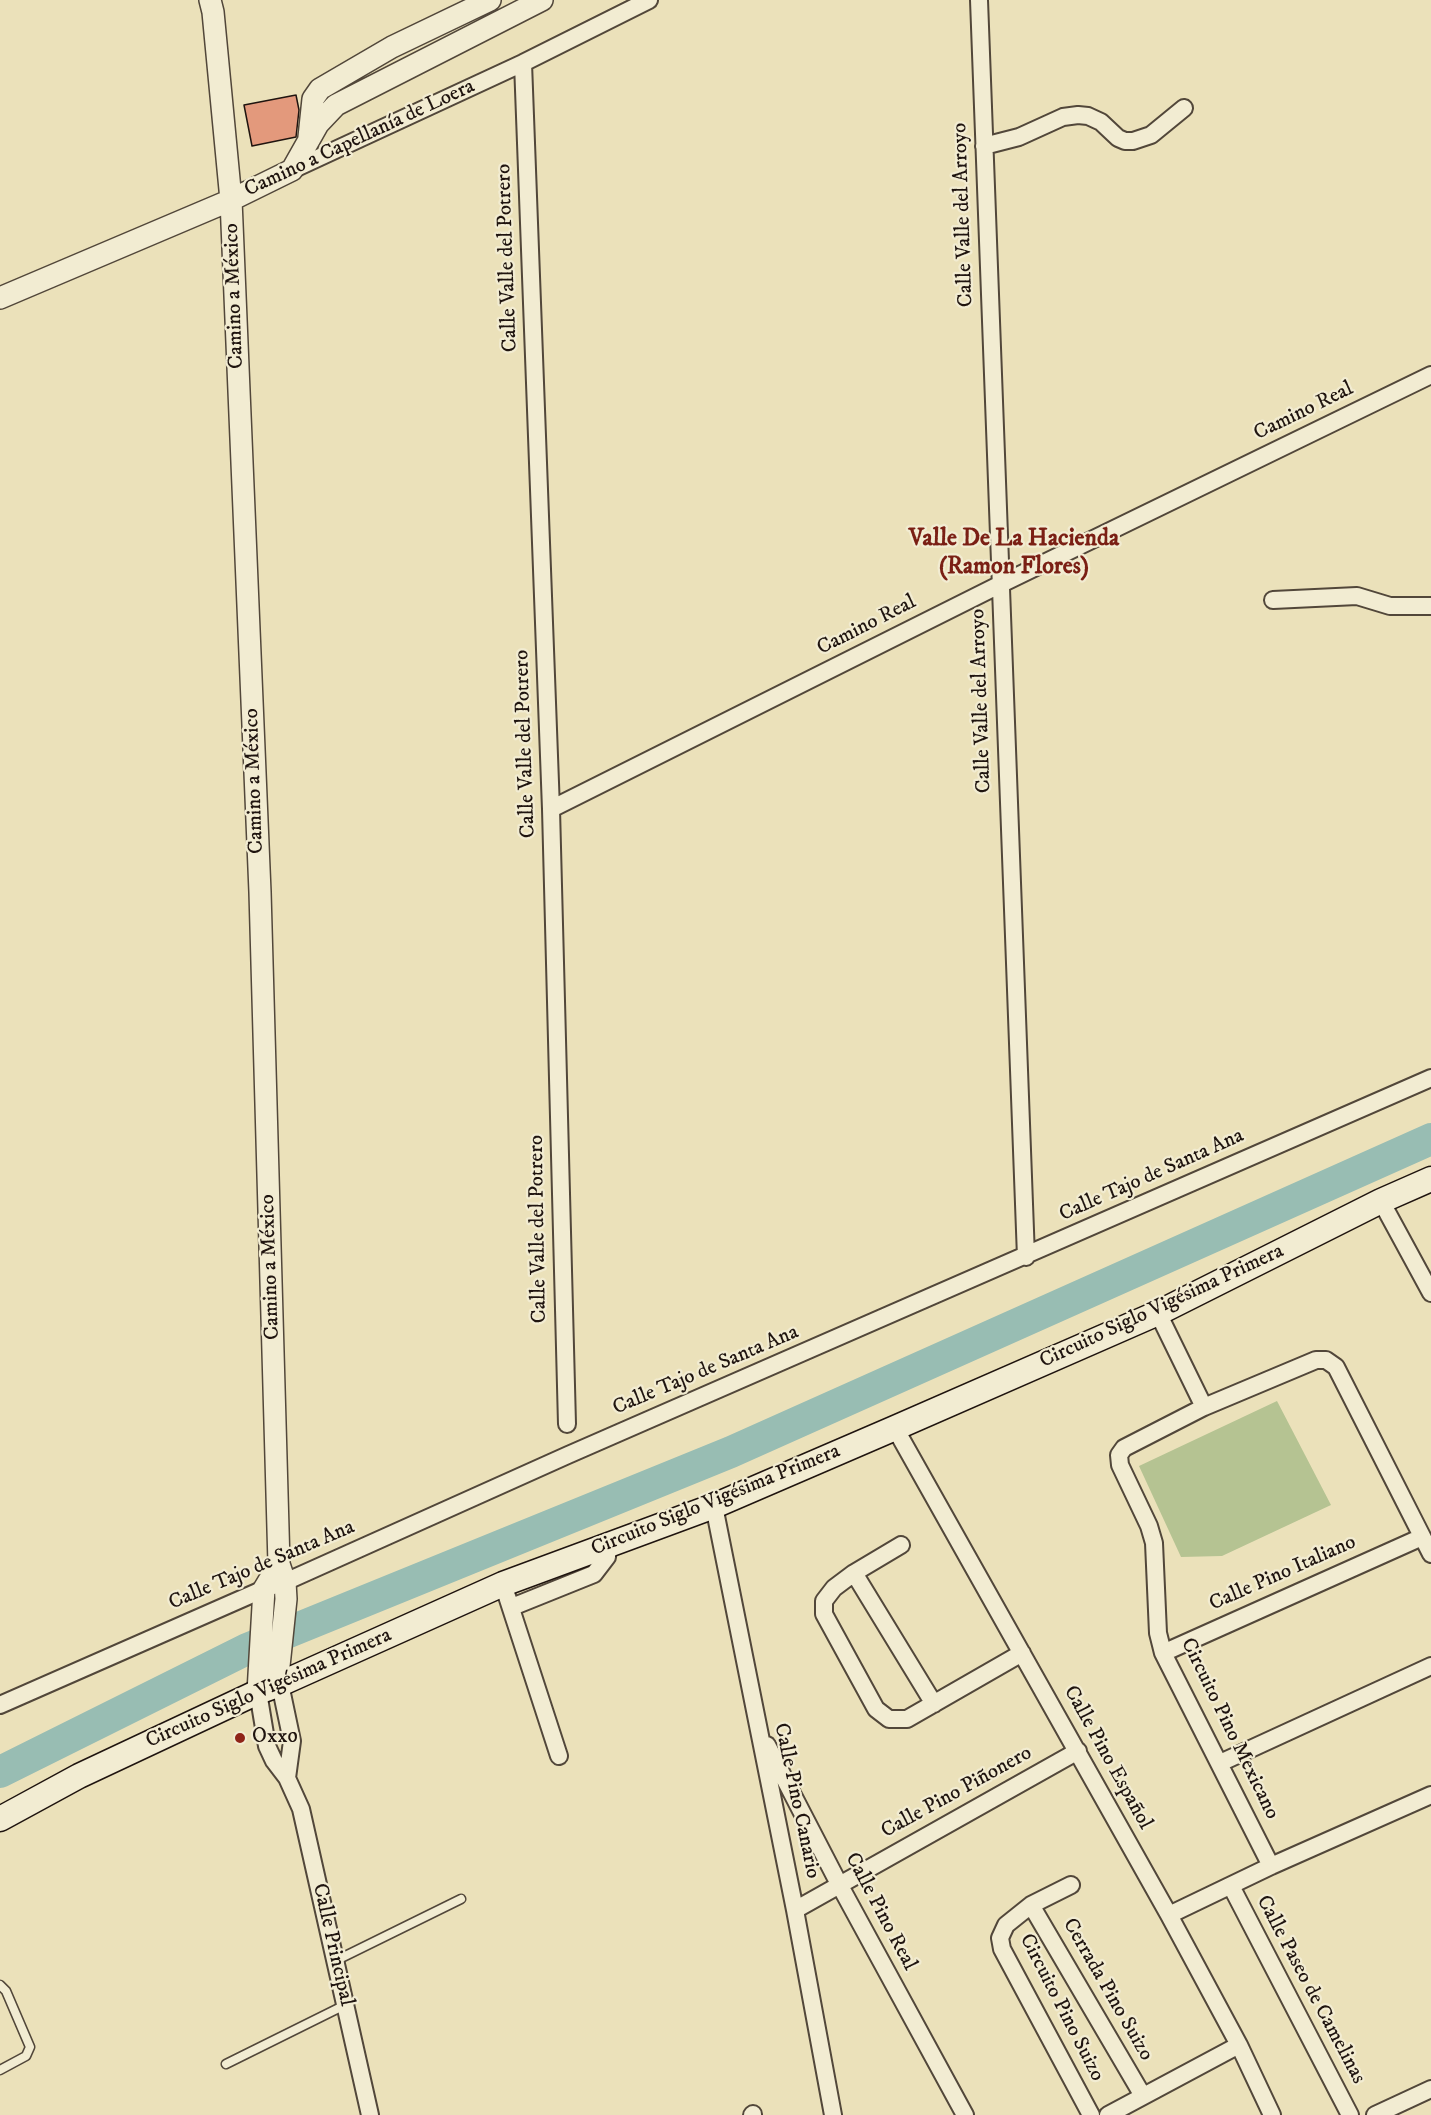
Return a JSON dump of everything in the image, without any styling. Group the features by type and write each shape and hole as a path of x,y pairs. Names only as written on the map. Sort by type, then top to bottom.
{"main road":[{"name":"Circuito Siglo Vigésima Primera","path":"0,1819 269,1678 504,1584 714,1506 1158,1312 1381,1201 1431,1179"}],"street":[{"path":"309,140 313,99 320,89 392,47 490,0"},
{"path":"292,170 318,124 336,105 542,0"},
{"name":"Camino a Capellanía de Loera","path":"0,298 231,200 523,63 649,0"},
{"name":"Calle Valle del Arroyo","path":"979,0 999,585 1026,1257"},
{"name":"Camino a México","path":"213,4 231,200 260,892 283,1582"},
{"name":"Calle Valle del Potrero","path":"523,63 551,809 567,1424"},
{"path":"984,146 1019,136 1064,117 1078,115 1088,116 1101,122 1118,138 1133,141 1151,135 1184,108"},
{"name":"Camino Real","path":"551,809 999,585 1431,375"},
{"path":"1273,600 1357,596 1390,606 1431,606"},
{"name":"Calle Tajo de Santa Ana","path":"283,1582 1431,1078"},
{"path":"1381,1201 1431,1293"},
{"path":"1158,1312 1204,1407"},
{"name":"Circuito Pino Mexicano","path":"1271,1866 1163,1653 1158,1633 1154,1543 1149,1526 1120,1465 1119,1455 1124,1448 1204,1407 1316,1360 1326,1360 1336,1367 1431,1554"},
{"name":"Calle Pino Español","path":"895,1428 1168,1915 1239,2045 1272,2115"},
{"name":"Calle Pino Canario","path":"714,1506 834,2112"},
{"name":"Calle Pino Italiano","path":"1163,1653 1422,1537"},
{"path":"512,1608 594,1574 607,1557 608,1544"},
{"path":"901,1545 854,1573 834,1588 824,1601 824,1614 876,1709 889,1719 907,1719 1022,1653"},
{"path":"854,1573 934,1704"},
{"path":"263,1594 283,1582"},
{"name":"Calle Principal","path":"283,1582 269,1678 292,1741 287,1778"},
{"path":"504,1584 559,1756"},
{"name":"Calle Tajo de Santa Ana","path":"0,1705 263,1594"},
{"name":"Calle Principal","path":"263,1594 269,1678 267,1746 274,1761 287,1778 301,1809 370,2115"},
{"path":"1220,1762 1431,1666"},
{"name":"Calle Pino Real","path":"758,1728 839,1884 965,2115"},
{"name":"Calle Pino Piñonero","path":"795,1910 1078,1751"},
{"path":"1168,1915 1271,1866 1431,1795"},
{"name":"Circuito Pino Suizo","path":"1071,1885 1031,1905 1006,1925 1000,1938 1002,1948 1091,2115"},
{"name":"Calle Paseo de Camelinas","path":"1231,1886 1350,2115"},
{"name":"Cerrada Pino Suizo","path":"1031,1905 1143,2096"},
{"path":"1108,2115 1239,2045"},
{"path":"1375,2115 1431,2089"}],"lane":[{"path":"335,1961 461,1899"},
{"path":"0,1985 6,1991 30,2047 26,2056 0,2070"},
{"path":"226,2064 345,2005"}],"green space":[{"path":"1277,1401 1331,1505 1222,1556 1181,1557 1139,1466"}],"building":[{"path":"296,95 299,110 296,137 252,146 244,105"}],"waterway":[{"path":"0,1772 247,1649 731,1452 1431,1139"}],"place":[{"name":"Oxxo","path":"240,1738"}],"district":[{"name":"Valle De La Hacienda (Ramon Flores)","path":"1014,554"}]}
